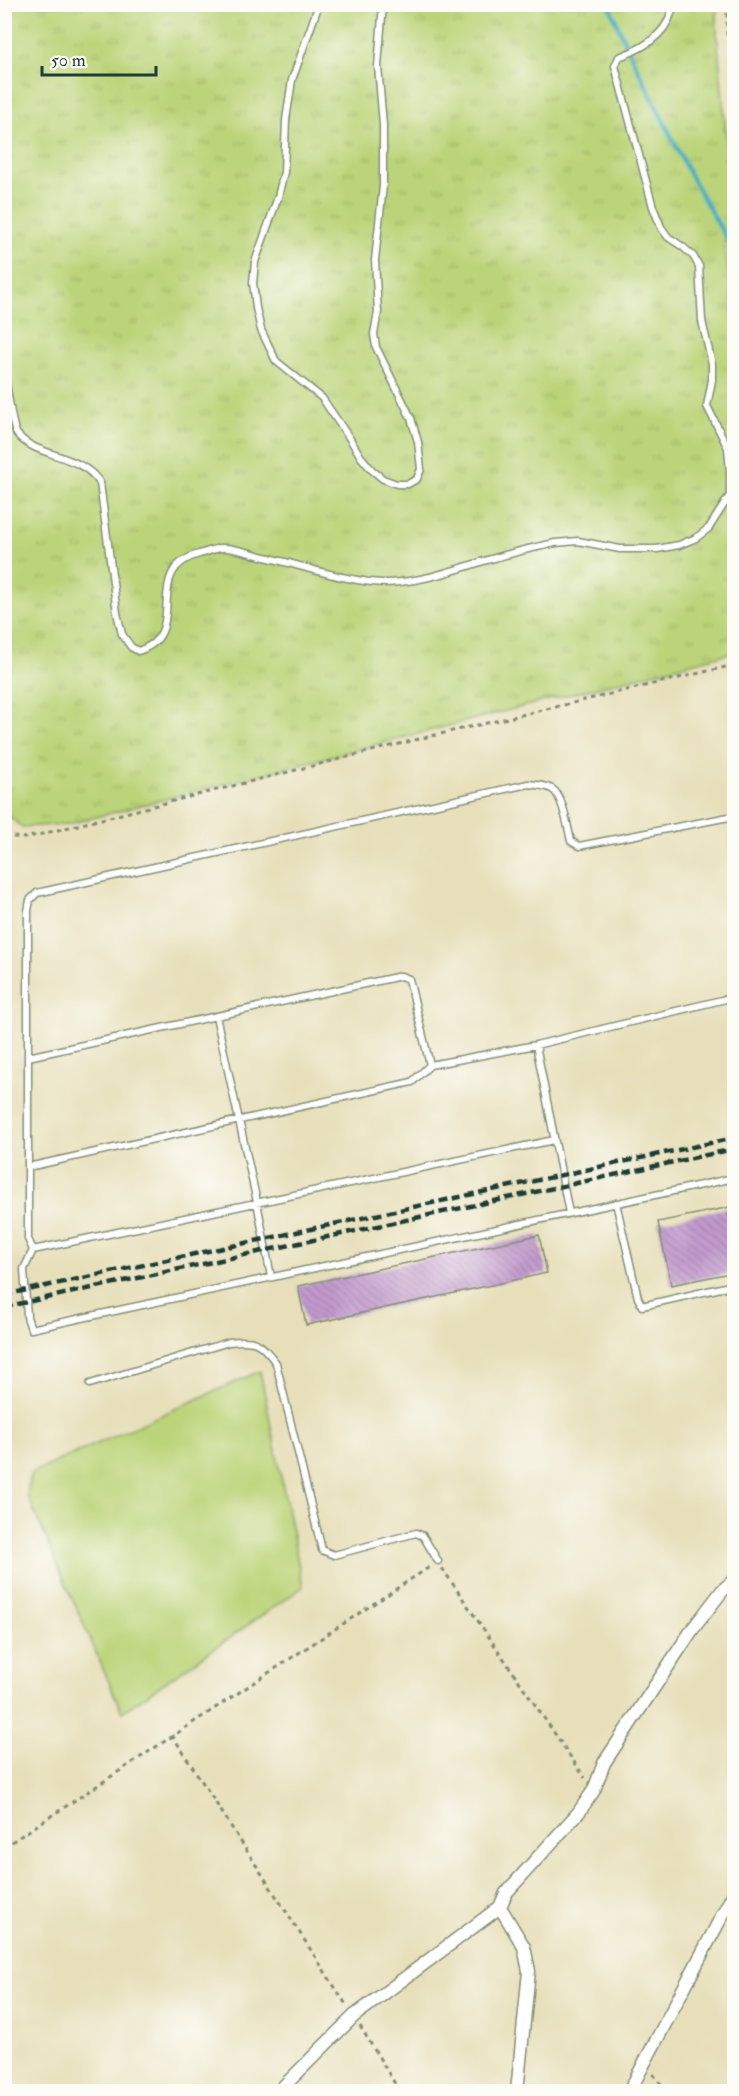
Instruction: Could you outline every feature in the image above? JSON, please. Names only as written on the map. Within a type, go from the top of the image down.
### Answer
[{"type":"street","points":[[278,2091],[354,2016],[500,1907],[506,1893],[579,1812],[594,1790],[604,1763],[692,1630],[722,1591],[735,1580]]},
{"type":"street","points":[[629,2091],[735,1893]]},
{"type":"street","points":[[500,1907],[524,1947],[529,1971],[517,2091]]},
{"type":"lane","points":[[319,4],[292,80],[286,120],[284,172],[278,197],[255,262],[253,283],[256,308],[261,330],[276,361],[322,398],[372,470],[383,479],[397,484],[408,484],[417,478],[421,468],[418,442],[411,418],[376,348],[374,334],[378,312],[375,260],[384,170],[378,66],[383,4]]},
{"type":"lane","points":[[4,370],[16,433],[25,442],[85,467],[95,475],[100,483],[117,613],[122,634],[131,647],[138,651],[150,648],[159,640],[165,628],[167,587],[175,568],[185,558],[222,548],[360,580],[385,583],[416,580],[555,543],[578,541],[636,550],[679,545],[696,538],[709,528],[730,495],[728,448],[707,406],[712,380],[702,321],[699,266],[693,256],[668,237],[661,227],[653,207],[615,70],[616,61],[654,40],[668,25],[673,4]]},
{"type":"lane","points":[[735,816],[579,846],[571,841],[559,796],[554,789],[543,785],[528,784],[37,893],[30,900],[28,911],[28,1239],[33,1250],[24,1269],[27,1317],[31,1329],[735,1178]]},
{"type":"lane","points":[[28,1057],[401,976],[409,979],[430,1065]]},
{"type":"lane","points":[[28,1167],[412,1082],[430,1065],[536,1045],[735,997]]},
{"type":"lane","points":[[216,1016],[271,1277]]},
{"type":"lane","points":[[536,1045],[569,1214]]},
{"type":"lane","points":[[33,1250],[554,1140]]},
{"type":"lane","points":[[616,1203],[642,1306],[735,1285]]},
{"type":"lane","points":[[90,1384],[229,1342],[250,1340],[266,1349],[276,1363],[322,1550],[334,1556],[416,1533],[423,1536],[438,1562]]},
{"type":"path","points":[[727,4],[727,37],[734,36]]},
{"type":"path","points":[[4,836],[24,838],[38,835],[427,737],[735,665]]},
{"type":"path","points":[[4,1847],[438,1562],[594,1790]]},
{"type":"path","points":[[172,1735],[400,2091]]},
{"type":"path","points":[[643,2062],[667,2091]]},
{"type":"green space","points":[[5,5],[717,5],[717,35],[734,220],[734,237],[724,242],[734,310],[734,652],[69,824],[22,827],[7,815],[5,799]]},
{"type":"green space","points":[[260,1371],[303,1587],[122,1712],[27,1495],[31,1473]]},
{"type":"building","points":[[735,1206],[735,1272],[671,1285],[658,1222]]},
{"type":"building","points":[[539,1235],[547,1273],[306,1325],[298,1286]]},
{"type":"waterway","points":[[609,4],[626,45],[690,175],[729,243],[734,276]]},
{"type":"railway","points":[[4,1295],[734,1138]]},
{"type":"railway","points":[[4,1307],[734,1149]]}]
